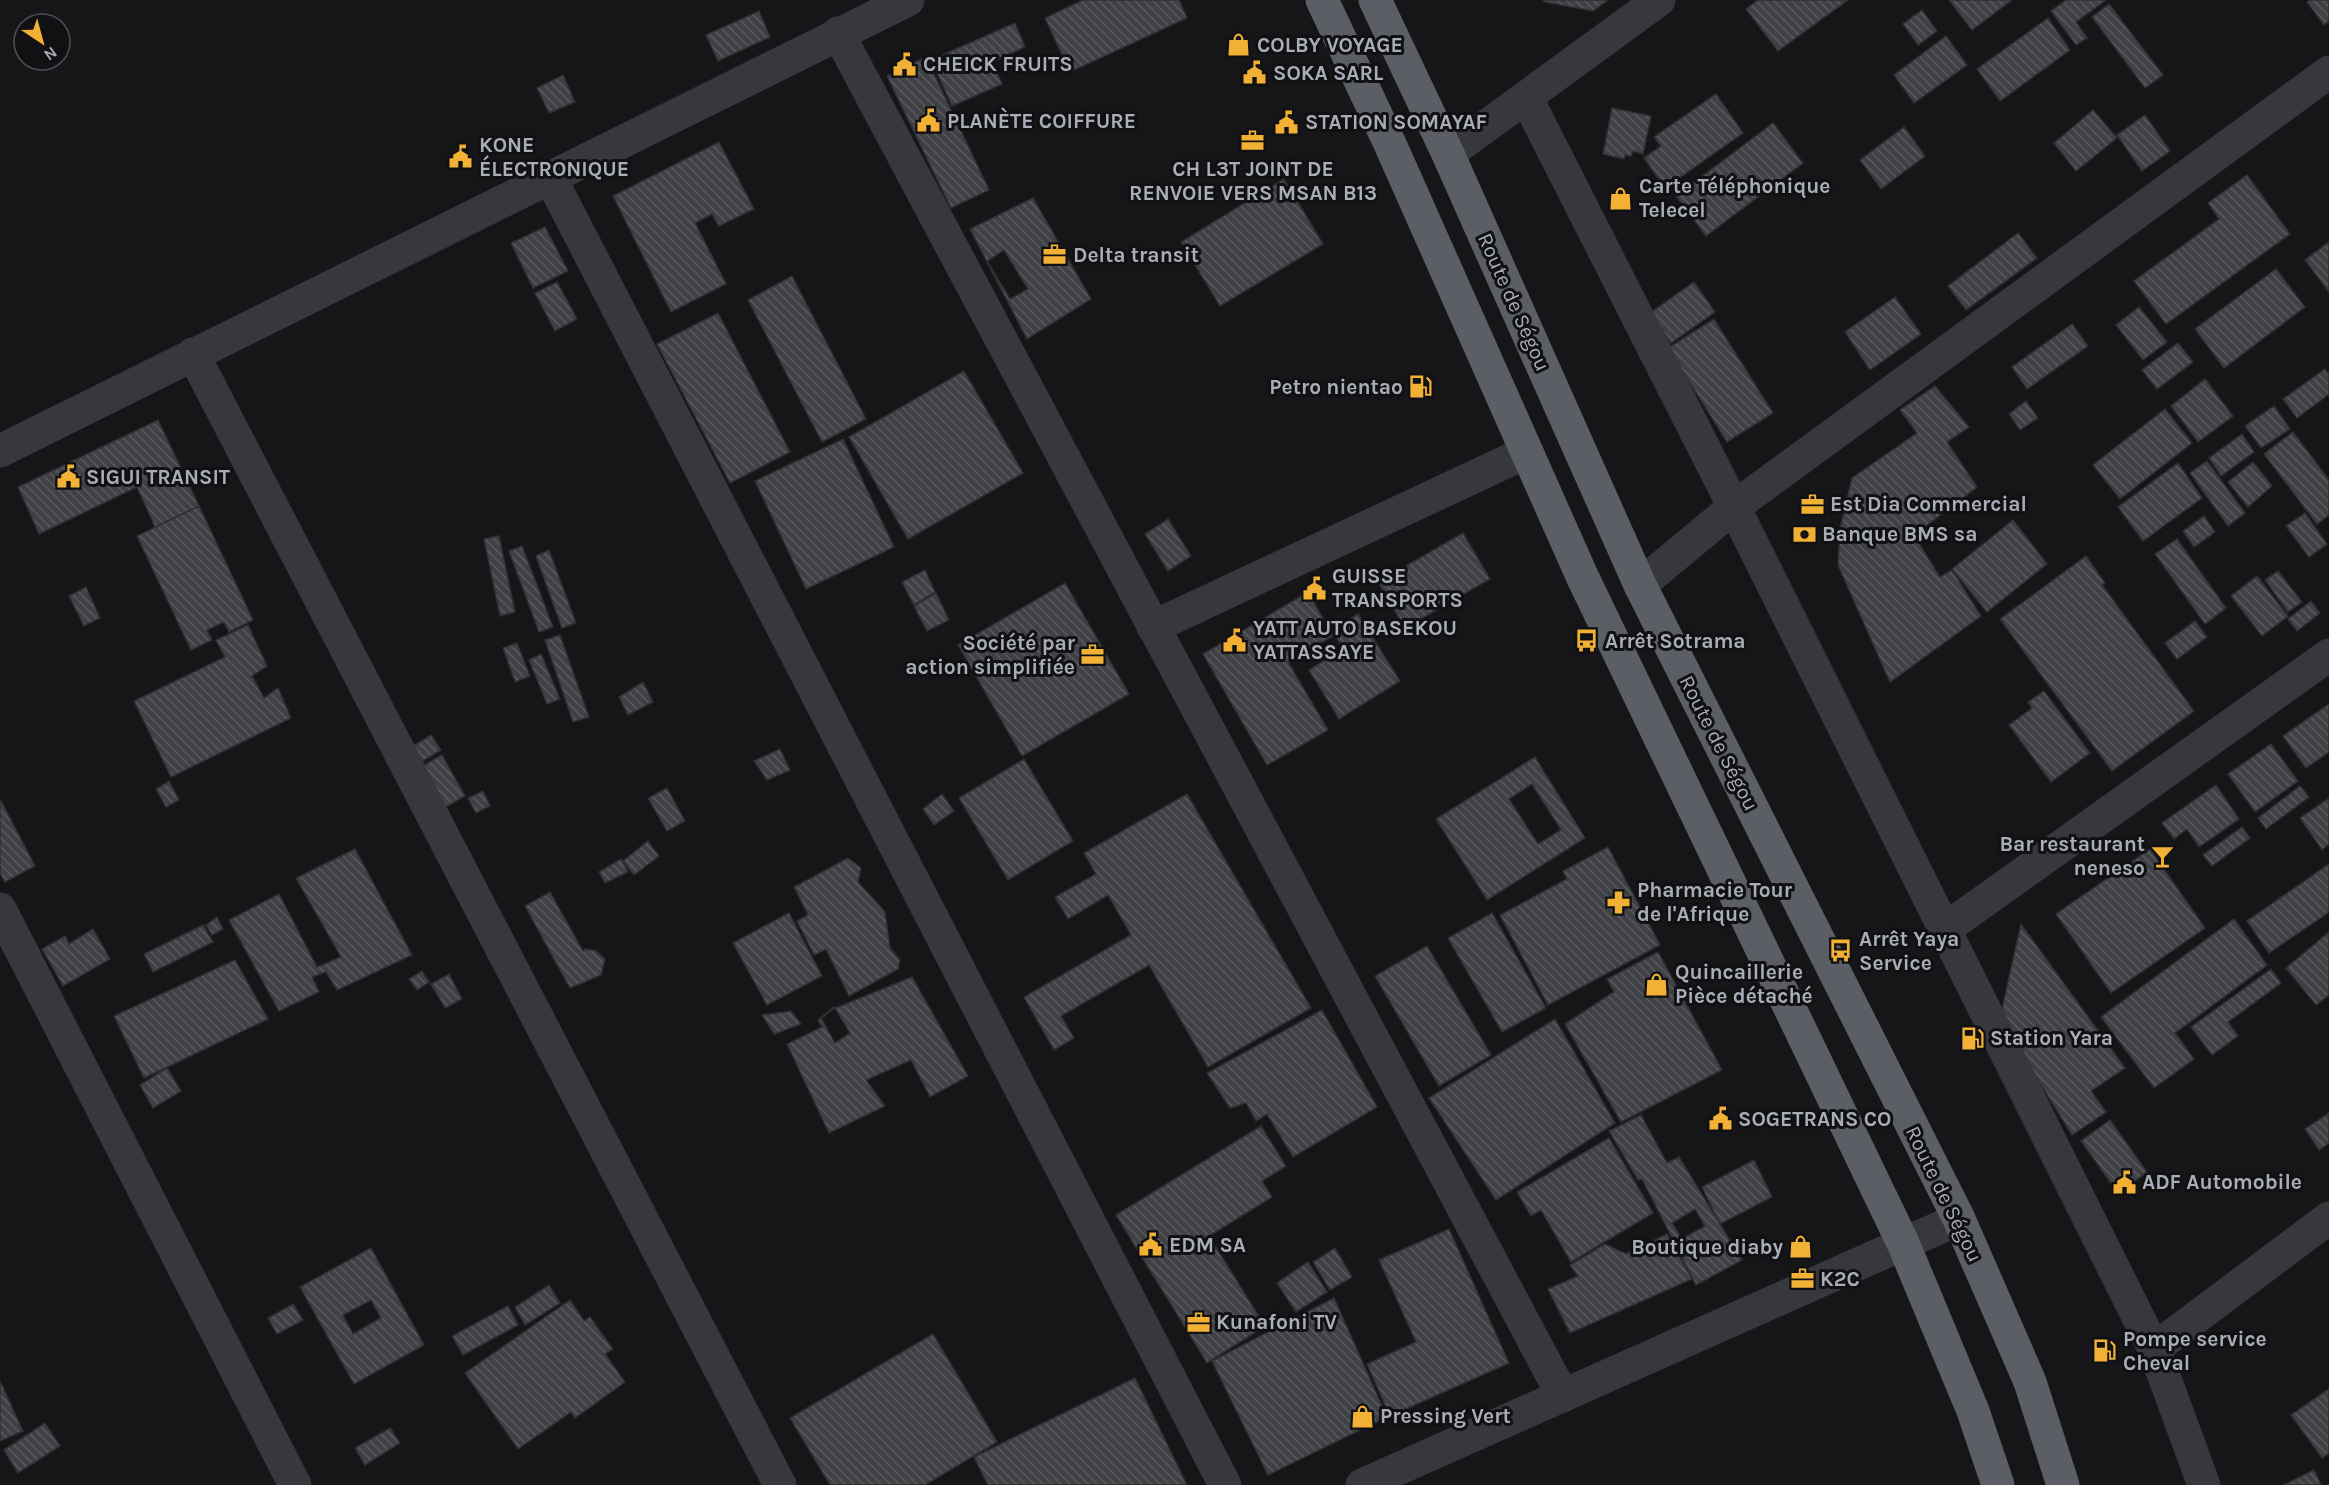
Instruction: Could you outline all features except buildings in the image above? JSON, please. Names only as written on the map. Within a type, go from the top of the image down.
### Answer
[{"type":"highway","points":[[1322,0],[1390,144],[1582,576],[1903,1243],[1973,1411],[1998,1485]]},
{"type":"highway","name":"Route de Ségou","points":[[1375,0],[1448,154],[1640,585],[1959,1219],[2030,1382],[2063,1485]]},
{"type":"street","points":[[0,451],[908,0]]},
{"type":"street","points":[[1448,154],[1659,0]]},
{"type":"street","points":[[838,33],[1563,1396]]},
{"type":"street","points":[[1640,585],[1734,507],[2329,72]]},
{"type":"street","points":[[1526,97],[1946,929],[2154,1349],[2204,1485]]},
{"type":"street","points":[[550,177],[1225,1485]]},
{"type":"street","points":[[193,354],[780,1485]]},
{"type":"street","points":[[1153,627],[1527,452]]},
{"type":"street","points":[[1946,929],[2329,655]]},
{"type":"street","points":[[0,909],[295,1485]]},
{"type":"street","points":[[2154,1349],[2329,1218]]},
{"type":"street","points":[[1362,1485],[1959,1219]]},
{"type":"place","name":"COLBY VOYAGE","points":[[1239,45]]},
{"type":"place","name":"CHEICK FRUITS","points":[[905,64]]},
{"type":"place","name":"SOKA SARL","points":[[1255,73]]},
{"type":"place","name":"PLANÈTE COIFFURE","points":[[929,121]]},
{"type":"place","name":"STATION SOMAYAF","points":[[1287,122]]},
{"type":"place","name":"CH L3T JOINT DE RENVOIE VERS MSAN B13","points":[[1253,141]]},
{"type":"place","name":"KONE ÉLECTRONIQUE","points":[[461,157]]},
{"type":"place","name":"Carte Téléphonique Telecel","points":[[1621,198]]},
{"type":"place","name":"Delta transit","points":[[1055,255]]},
{"type":"place","name":"Petro nientao","points":[[1421,387]]},
{"type":"place","name":"SIGUI TRANSIT","points":[[68,477]]},
{"type":"place","name":"Est Dia Commercial","points":[[1812,504]]},
{"type":"place","name":"Banque BMS sa","points":[[1804,534]]},
{"type":"place","name":"GUISSE TRANSPORTS","points":[[1314,588]]},
{"type":"place","name":"YATT AUTO BASEKOU YATTASSAYE","points":[[1235,640]]},
{"type":"place","name":"Arrêt Sotrama","points":[[1587,641]]},
{"type":"place","name":"Société par action simplifiée","points":[[1093,655]]},
{"type":"place","name":"Bar restaurant neneso","points":[[2163,856]]},
{"type":"place","name":"Pharmacie Tour de l'Afrique","points":[[1619,902]]},
{"type":"place","name":"Arrêt Yaya Service","points":[[1841,951]]},
{"type":"place","name":"Quincaillerie Pièce détaché","points":[[1657,984]]},
{"type":"place","name":"Station Yara","points":[[1972,1038]]},
{"type":"place","name":"SOGETRANS CO","points":[[1720,1119]]},
{"type":"place","name":"ADF Automobile","points":[[2124,1182]]},
{"type":"place","name":"EDM SA","points":[[1151,1245]]},
{"type":"place","name":"Boutique diaby","points":[[1801,1247]]},
{"type":"place","name":"K2C","points":[[1802,1279]]},
{"type":"place","name":"Kunafoni TV","points":[[1198,1322]]},
{"type":"place","name":"Pompe service Cheval","points":[[2105,1351]]},
{"type":"place","name":"Pressing Vert","points":[[1362,1416]]}]
